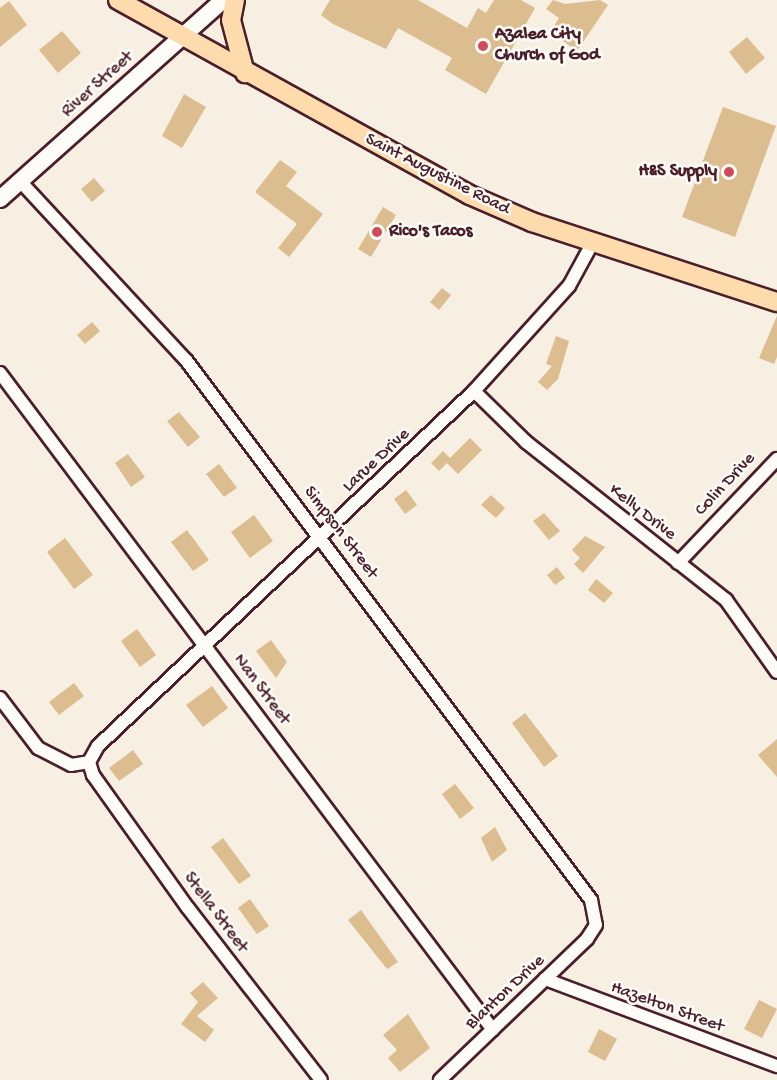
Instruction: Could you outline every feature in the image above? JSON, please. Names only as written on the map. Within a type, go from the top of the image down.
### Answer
[{"type":"main road","name":"Saint Augustine Road","points":[[118,0],[245,73],[470,195],[593,242],[777,302]]},
{"type":"main road","points":[[235,0],[231,20],[245,73]]},
{"type":"street","name":"River Street","points":[[0,199],[223,0]]},
{"type":"street","name":"Simpson Street","points":[[20,181],[161,328],[591,900],[593,930]]},
{"type":"street","name":"Larue Drive","points":[[89,762],[98,746],[474,392],[569,286],[593,242]]},
{"type":"street","name":"Nan Street","points":[[0,373],[493,1030]]},
{"type":"street","name":"Kelly Drive","points":[[474,392],[526,442],[726,600],[777,672]]},
{"type":"street","name":"Colin Drive","points":[[678,563],[777,459]]},
{"type":"street","points":[[0,698],[38,748],[71,765],[89,762]]},
{"type":"street","name":"Stella Street","points":[[89,762],[93,775],[188,908],[321,1080]]},
{"type":"street","name":"Blanton Drive","points":[[440,1080],[593,930]]},
{"type":"street","name":"Hazelton Street","points":[[545,979],[777,1066]]},
{"type":"building","name":"Azalea City Church of God","points":[[330,0],[418,0],[467,28],[478,8],[486,13],[494,0],[521,0],[535,8],[486,94],[445,70],[452,58],[398,28],[386,49],[333,24],[321,15]]},
{"type":"building","points":[[553,0],[565,4],[600,0],[608,5],[577,51],[550,32],[559,18],[546,9]]},
{"type":"building","points":[[9,1],[27,25],[0,47],[0,8]]},
{"type":"building","points":[[62,31],[81,53],[58,73],[39,50]]},
{"type":"building","points":[[747,37],[765,58],[746,74],[729,52]]},
{"type":"building","points":[[184,94],[206,107],[182,148],[162,136]]},
{"type":"building","name":"H&S Supply","points":[[723,107],[776,126],[735,237],[682,217]]},
{"type":"building","points":[[280,160],[297,172],[286,186],[323,214],[289,257],[278,248],[297,224],[255,192]]},
{"type":"building","points":[[94,178],[105,191],[92,202],[81,189]]},
{"type":"building","name":"Rico's Tacos","points":[[383,207],[396,215],[371,257],[358,249]]},
{"type":"building","points":[[442,288],[451,295],[439,310],[430,302]]},
{"type":"building","points":[[777,316],[777,357],[774,364],[759,358]]},
{"type":"building","points":[[92,322],[100,331],[85,344],[77,335]]},
{"type":"building","points":[[556,336],[569,341],[558,379],[547,390],[538,382],[552,366],[546,364]]},
{"type":"building","points":[[179,412],[200,437],[188,447],[167,421]]},
{"type":"building","points":[[470,438],[482,450],[458,474],[447,463],[439,471],[431,463],[443,451],[450,458]]},
{"type":"building","points":[[128,454],[145,477],[131,487],[115,463]]},
{"type":"building","points":[[219,464],[237,488],[224,497],[206,474]]},
{"type":"building","points":[[406,490],[417,505],[405,514],[394,499]]},
{"type":"building","points":[[491,495],[505,508],[496,518],[481,505]]},
{"type":"building","points":[[544,513],[560,531],[549,540],[533,521]]},
{"type":"building","points":[[254,515],[273,541],[250,558],[231,532]]},
{"type":"building","points":[[187,530],[209,560],[193,571],[171,542]]},
{"type":"building","points":[[585,536],[605,547],[583,573],[574,564],[580,558],[572,550]]},
{"type":"building","points":[[65,538],[93,575],[74,589],[47,552]]},
{"type":"building","points":[[557,567],[565,578],[555,585],[547,575]]},
{"type":"building","points":[[596,579],[613,593],[604,603],[588,590]]},
{"type":"building","points":[[137,629],[156,655],[140,667],[121,641]]},
{"type":"building","points":[[271,640],[287,662],[276,678],[256,651]]},
{"type":"building","points":[[74,683],[84,696],[59,715],[49,702]]},
{"type":"building","points":[[212,686],[228,708],[203,727],[186,705]]},
{"type":"building","points":[[525,713],[558,756],[544,767],[512,723]]},
{"type":"building","points":[[777,739],[777,777],[758,755]]},
{"type":"building","points":[[133,750],[143,764],[119,781],[109,768]]},
{"type":"building","points":[[455,784],[474,808],[460,819],[442,794]]},
{"type":"building","points":[[495,827],[507,850],[492,862],[481,838]]},
{"type":"building","points":[[223,838],[251,876],[239,884],[211,847]]},
{"type":"building","points":[[250,899],[269,926],[257,934],[238,908]]},
{"type":"building","points":[[361,910],[398,962],[387,969],[348,920]]},
{"type":"building","points":[[203,982],[218,998],[197,1016],[214,1030],[205,1042],[181,1024],[198,1002],[190,993]]},
{"type":"building","points":[[759,1000],[777,1009],[762,1038],[744,1029]]},
{"type":"building","points":[[408,1014],[430,1048],[400,1072],[388,1058],[397,1050],[383,1035]]},
{"type":"building","points":[[599,1029],[617,1039],[605,1061],[588,1052]]},
{"type":"place","name":"Azalea City Church of God","points":[[483,46]]},
{"type":"place","name":"H&S Supply","points":[[729,172]]},
{"type":"place","name":"Rico's Tacos","points":[[377,232]]}]
